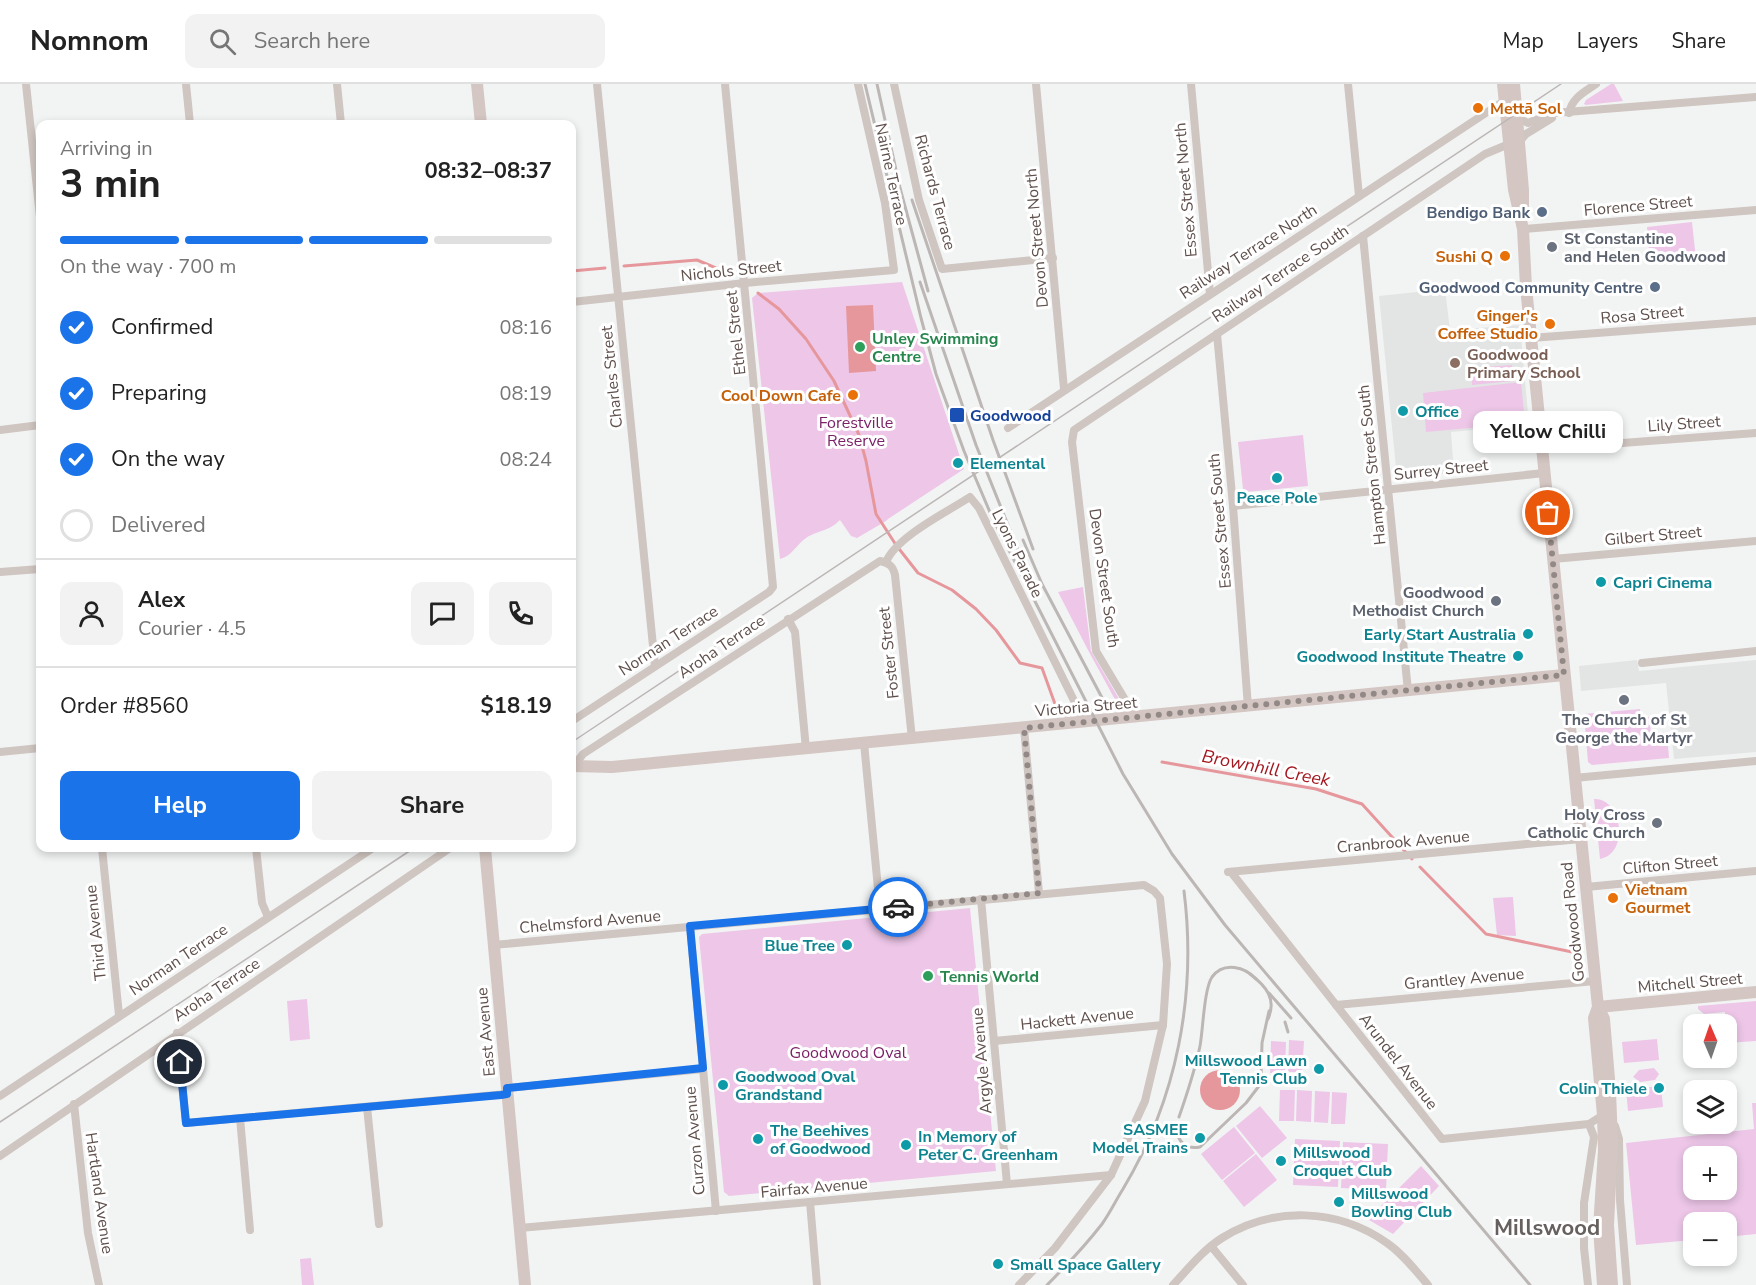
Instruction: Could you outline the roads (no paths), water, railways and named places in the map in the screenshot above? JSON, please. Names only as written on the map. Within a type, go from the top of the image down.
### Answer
[{"type":"street","points":[[26,84],[36,179]]},
{"type":"street","points":[[186,84],[190,120]]},
{"type":"street","points":[[336,84],[340,120]]},
{"type":"street","points":[[477,84],[481,120]]},
{"type":"street","name":"Charles Street","points":[[597,84],[655,666]]},
{"type":"street","name":"Ethel Street","points":[[725,84],[774,580]]},
{"type":"street","name":"Nairne Terrace","points":[[858,84],[885,203],[894,270]]},
{"type":"street","name":"Richards Terrace","points":[[894,84],[919,200],[942,269],[1053,258]]},
{"type":"street","name":"Devon Street North","points":[[1036,84],[1064,389]]},
{"type":"street","name":"Essex Street North","points":[[1191,84],[1210,294]]},
{"type":"street","points":[[1348,84],[1359,196]]},
{"type":"street","points":[[1569,113],[1577,97],[1596,84]]},
{"type":"street","name":"Goodwood Road","points":[[1512,121],[1504,101],[1514,85]]},
{"type":"street","name":"Goodwood Road","points":[[1514,85],[1512,121],[1523,190],[1522,227],[1544,473],[1595,981],[1598,1007],[1604,1018],[1607,1116],[1599,1228],[1603,1285]]},
{"type":"street","points":[[1483,115],[1497,113],[1512,121],[1528,123],[1550,113],[1756,97]]},
{"type":"street","name":"Railway Terrace North","points":[[1008,428],[1504,101]]},
{"type":"street","name":"Railway Terrace South","points":[[1073,434],[1080,425],[1485,154],[1514,143],[1547,120],[1569,113]]},
{"type":"street","name":"Florence Street","points":[[1522,227],[1756,210]]},
{"type":"street","name":"Hampton Street South","points":[[1363,236],[1408,691]]},
{"type":"street","name":"Nichols Street","points":[[576,302],[894,270]]},
{"type":"street","name":"Rosa Street","points":[[1531,338],[1756,321]]},
{"type":"street","name":"Essex Street South","points":[[1217,334],[1248,707]]},
{"type":"street","points":[[0,430],[36,426]]},
{"type":"street","name":"Lily Street","points":[[1542,449],[1756,433]]},
{"type":"street","name":"Devon Street South","points":[[1073,434],[1096,651],[1136,717]]},
{"type":"street","name":"Surrey Street","points":[[1233,506],[1544,473]]},
{"type":"street","name":"Lyons Parade","points":[[888,560],[903,540],[970,497],[979,508],[1085,723]]},
{"type":"street","name":"Gilbert Street","points":[[1553,559],[1756,541]]},
{"type":"street","name":"Aroha Terrace","points":[[576,762],[588,752],[874,563],[888,560]]},
{"type":"street","name":"Foster Street","points":[[888,560],[896,575],[912,739]]},
{"type":"street","points":[[0,572],[36,569]]},
{"type":"street","name":"Norman Terrace","points":[[576,718],[768,592],[773,587],[774,580]]},
{"type":"street","points":[[788,619],[795,632],[806,749]]},
{"type":"street","points":[[1642,663],[1756,651]]},
{"type":"street","name":"Victoria Street","points":[[576,773],[612,767],[1564,675]]},
{"type":"street","points":[[1024,728],[1039,893]]},
{"type":"street","points":[[864,744],[880,909]]},
{"type":"street","points":[[0,752],[36,748]]},
{"type":"street","points":[[1574,777],[1756,761]]},
{"type":"street","name":"Victoria Street","points":[[576,766],[612,767]]},
{"type":"street","name":"Cranbrook Avenue","points":[[1229,872],[1581,839]]},
{"type":"street","name":"Third Avenue","points":[[102,852],[119,1015]]},
{"type":"street","points":[[256,852],[262,903],[268,917]]},
{"type":"street","name":"Norman Terrace","points":[[0,1096],[367,852]]},
{"type":"street","name":"Aroha Terrace","points":[[0,1156],[444,852]]},
{"type":"street","name":"East Avenue","points":[[484,852],[525,1285]]},
{"type":"street","name":"Clifton Street","points":[[1586,887],[1756,871]]},
{"type":"street","name":"Arundel Avenue","points":[[1229,872],[1442,1139],[1589,1124],[1607,1116]]},
{"type":"street","name":"Chelmsford Avenue","points":[[493,945],[1144,885],[1160,898],[1167,964],[1163,1025]]},
{"type":"street","name":"Argyle Avenue","points":[[981,899],[1007,1184]]},
{"type":"street","name":"Curzon Avenue","points":[[690,926],[716,1211]]},
{"type":"street","name":"Grantley Avenue","points":[[1336,1005],[1595,981]]},
{"type":"street","name":"Mitchell Street","points":[[1598,1007],[1756,992]]},
{"type":"street","name":"Mitchell Street","points":[[1604,1018],[1626,1004]]},
{"type":"street","name":"Goodwood Road","points":[[1598,1007],[1594,1018],[1612,1142],[1615,1196],[1608,1225],[1612,1285]]},
{"type":"street","points":[[1019,1285],[1055,1248],[1112,1175],[1144,1101],[1163,1025]]},
{"type":"street","name":"Hackett Avenue","points":[[994,1041],[1163,1025]]},
{"type":"street","points":[[177,1033],[186,1123],[367,1107],[703,1068]]},
{"type":"street","name":"Hartland Avenue","points":[[74,1104],[88,1233],[99,1285]]},
{"type":"street","points":[[367,1107],[379,1224]]},
{"type":"street","points":[[240,1118],[250,1230]]},
{"type":"street","points":[[1587,1285],[1584,1203],[1594,1137],[1589,1124]]},
{"type":"street","name":"Fairfax Avenue","points":[[520,1228],[1112,1175]]},
{"type":"street","points":[[1615,1196],[1628,1285]]},
{"type":"street","points":[[810,1202],[817,1285]]},
{"type":"street","points":[[1173,1285],[1210,1246],[1235,1231],[1271,1218],[1302,1215],[1334,1219],[1358,1227],[1386,1242],[1408,1261],[1428,1285]]},
{"type":"street","points":[[1210,1246],[1243,1285]]},
{"type":"waterway","name":"Brownhill Creek","points":[[624,266],[697,260],[730,274]]},
{"type":"waterway","name":"Brownhill Creek","points":[[576,271],[605,268]]},
{"type":"waterway","name":"Brownhill Creek","points":[[758,293],[779,309],[806,339],[834,381],[859,435],[876,514],[896,545],[918,573],[952,590],[976,609],[996,630],[1020,663],[1042,668],[1055,704],[1066,716]]},
{"type":"waterway","name":"Brownhill Creek","points":[[1162,762],[1316,789],[1362,804],[1412,859]]},
{"type":"waterway","name":"Brownhill Creek","points":[[1420,867],[1486,934],[1577,953]]},
{"type":"tram line","points":[[576,739],[1561,84]]},
{"type":"tram line","points":[[0,1122],[408,852]]},
{"type":"railway","points":[[865,84],[936,374],[964,451],[992,517],[1123,774],[1172,854],[1225,925],[1530,1285]]},
{"type":"railway","points":[[877,84],[900,188],[928,291]]},
{"type":"railway","points":[[912,200],[993,440],[1033,549]]},
{"type":"railway","points":[[920,282],[976,445],[1020,555]]},
{"type":"railway","points":[[1023,540],[1042,584],[1109,711]]},
{"type":"railway","points":[[1047,1285],[1105,1220],[1142,1155],[1157,1119],[1179,1045],[1185,1007],[1188,969],[1184,891]]},
{"type":"railway","points":[[1179,1117],[1198,1055],[1205,1000],[1212,977],[1228,967],[1246,971],[1256,979]]},
{"type":"railway","points":[[1250,974],[1261,983],[1268,994],[1271,1005],[1268,1019]]},
{"type":"railway","points":[[1269,993],[1291,1018]]},
{"type":"railway","points":[[1178,1136],[1187,1146],[1200,1147],[1246,1103],[1259,1086],[1262,1043],[1269,1011]]},
{"type":"railway","points":[[1285,1022],[1288,1032]]},
{"type":"place","name":"Mettā Sol","points":[[1478,108]]},
{"type":"place","name":"Bendigo Bank","points":[[1542,212]]},
{"type":"place","name":"St Constantine and Helen Goodwood","points":[[1552,247]]},
{"type":"place","name":"Sushi Q","points":[[1505,256]]},
{"type":"place","name":"Goodwood Community Centre","points":[[1655,287]]},
{"type":"place","name":"Ginger's Coffee Studio","points":[[1550,324]]},
{"type":"place","name":"Unley Swimming Centre","points":[[860,347]]},
{"type":"place","name":"Goodwood Primary School","points":[[1455,363]]},
{"type":"place","name":"Cool Down Cafe","points":[[853,395]]},
{"type":"place","name":"Office","points":[[1403,411]]},
{"type":"place","name":"Goodwood","points":[[957,415]]},
{"type":"place","name":"Elemental","points":[[958,463]]},
{"type":"place","name":"Peace Pole","points":[[1277,478]]},
{"type":"place","name":"Yellow Chilli","points":[[1548,513]]},
{"type":"place","name":"Capri Cinema","points":[[1601,582]]},
{"type":"place","name":"Goodwood Methodist Church","points":[[1496,601]]},
{"type":"place","name":"Early Start Australia","points":[[1528,634]]},
{"type":"place","name":"Goodwood Institute Theatre","points":[[1518,656]]},
{"type":"place","name":"The Church of St George the Martyr","points":[[1624,700]]},
{"type":"place","name":"Holy Cross Catholic Church","points":[[1657,823]]},
{"type":"place","name":"Vietnam Gourmet","points":[[1613,898]]},
{"type":"place","name":"Blue Tree","points":[[847,945]]},
{"type":"place","name":"Tennis World","points":[[928,976]]},
{"type":"place","name":"Millswood Lawn Tennis Club","points":[[1319,1069]]},
{"type":"place","name":"Goodwood Oval Grandstand","points":[[723,1085]]},
{"type":"place","name":"Colin Thiele","points":[[1659,1088]]},
{"type":"place","name":"SASMEE Model Trains","points":[[1200,1138]]},
{"type":"place","name":"The Beehives of Goodwood","points":[[758,1139]]},
{"type":"place","name":"In Memory of Peter C. Greenham","points":[[906,1145]]},
{"type":"place","name":"Millswood Croquet Club","points":[[1281,1161]]},
{"type":"place","name":"Millswood Bowling Club","points":[[1339,1202]]},
{"type":"place","name":"Small Space Gallery","points":[[998,1264]]},
{"type":"district","name":"Millswood","points":[[1547,1227]]},
{"type":"park label","name":"Forestville Reserve","points":[[856,431]]},
{"type":"park label","name":"Goodwood Oval","points":[[848,1052]]}]
